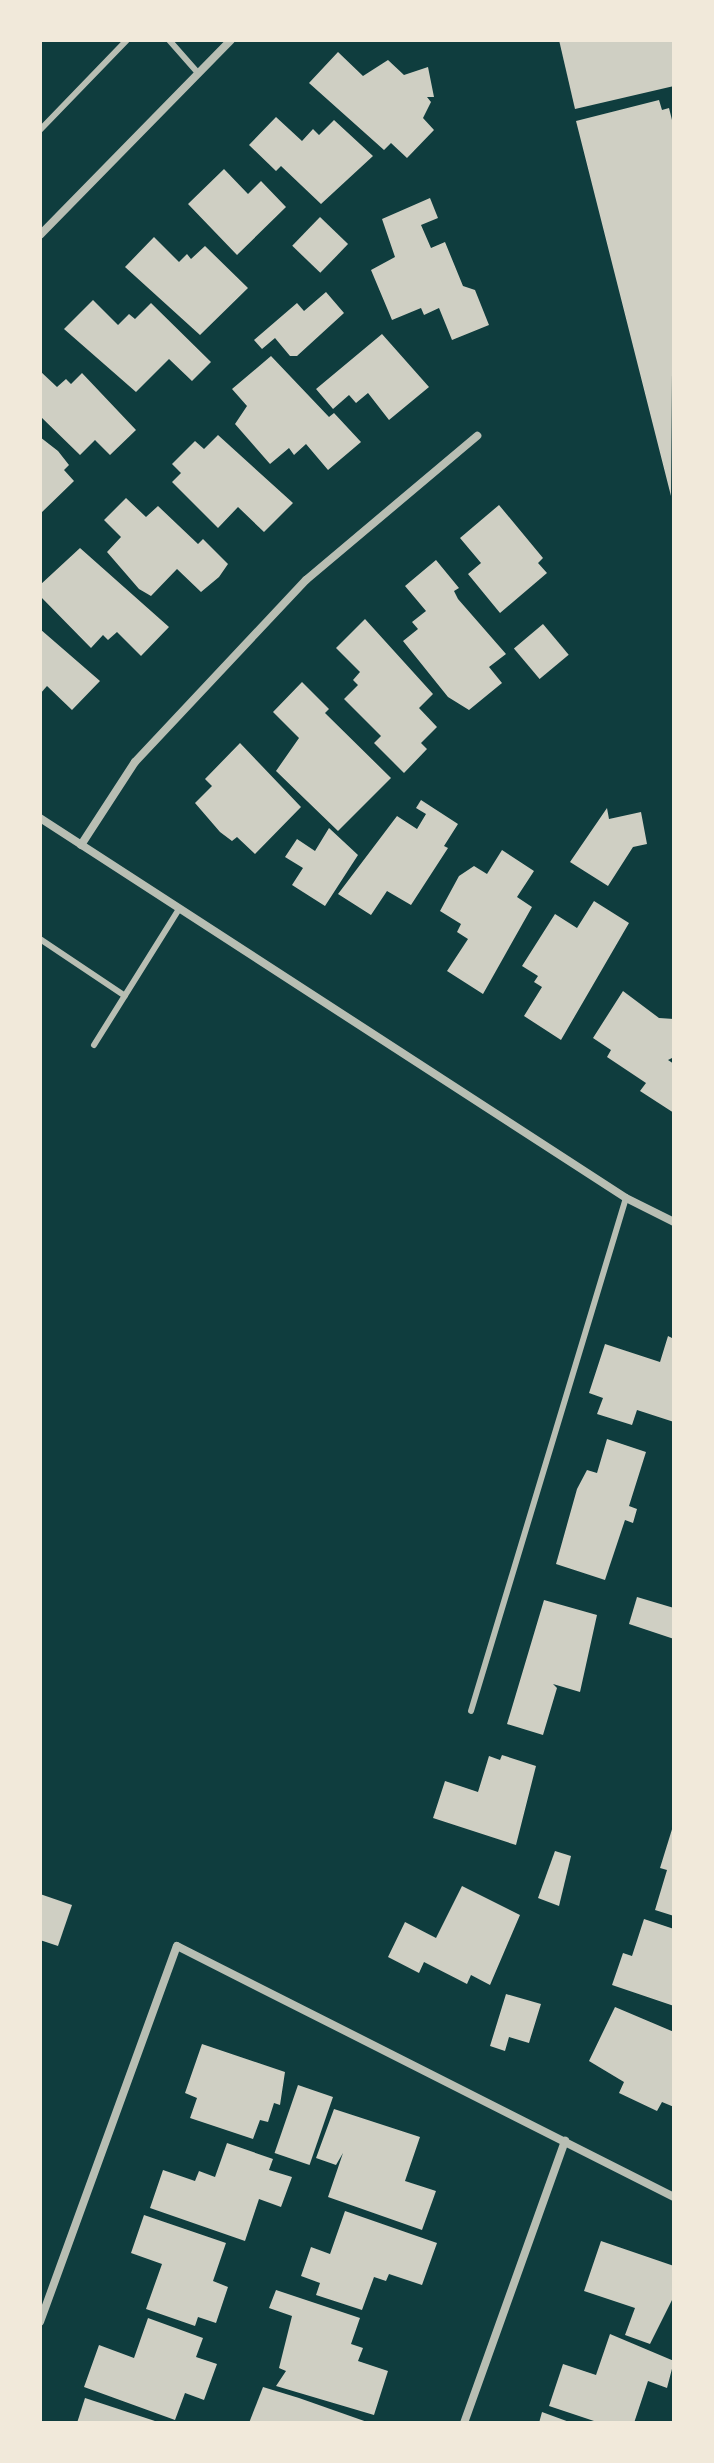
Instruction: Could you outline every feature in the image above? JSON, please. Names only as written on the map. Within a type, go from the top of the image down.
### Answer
[{"type":"street","points":[[40,235],[231,40]]},
{"type":"street","points":[[81,845],[135,762],[306,580],[477,436]]},
{"type":"street","points":[[40,818],[626,1198],[674,1222]]},
{"type":"street","points":[[40,2322],[177,1946],[674,2197]]},
{"type":"street","points":[[464,2423],[565,2141]]},
{"type":"lane","points":[[40,130],[127,40]]},
{"type":"lane","points":[[169,40],[198,73]]},
{"type":"lane","points":[[94,1045],[179,909]]},
{"type":"lane","points":[[40,939],[125,996]]},
{"type":"lane","points":[[471,1711],[626,1198]]},
{"type":"building","points":[[559,40],[674,40],[674,86],[575,109]]},
{"type":"building","points":[[338,52],[363,76],[388,60],[404,75],[428,67],[434,97],[427,97],[431,102],[423,118],[434,130],[407,158],[391,143],[384,150],[309,83]]},
{"type":"building","points":[[659,100],[662,110],[669,108],[674,128],[671,496],[576,121]]},
{"type":"building","points":[[276,117],[302,141],[313,129],[319,135],[334,120],[373,156],[321,204],[281,166],[276,171],[249,145]]},
{"type":"building","points":[[224,169],[248,194],[261,181],[286,207],[237,255],[188,204]]},
{"type":"building","points":[[430,198],[438,218],[421,225],[431,248],[445,242],[463,286],[475,290],[489,325],[452,340],[439,308],[424,315],[421,308],[392,320],[371,270],[395,257],[382,219]]},
{"type":"building","points":[[320,217],[348,244],[320,273],[292,246]]},
{"type":"building","points":[[154,237],[179,262],[187,254],[191,259],[205,246],[248,288],[200,335],[125,267]]},
{"type":"building","points":[[326,292],[344,313],[297,356],[290,356],[275,338],[262,349],[254,340],[297,303],[304,311]]},
{"type":"building","points":[[93,300],[118,325],[129,314],[135,319],[151,303],[211,362],[192,381],[169,359],[136,392],[64,329]]},
{"type":"building","points":[[382,334],[429,387],[389,420],[368,393],[356,403],[349,395],[333,409],[316,389]]},
{"type":"building","points":[[271,356],[329,417],[334,413],[361,442],[328,470],[306,444],[294,455],[289,448],[270,464],[235,424],[247,406],[232,389]]},
{"type":"building","points":[[40,371],[57,387],[66,379],[71,384],[82,373],[136,430],[110,455],[95,440],[80,455],[40,416]]},
{"type":"building","points":[[218,435],[293,503],[264,532],[238,507],[218,528],[172,482],[181,473],[172,464],[195,441],[204,449]]},
{"type":"building","points":[[40,437],[58,451],[69,465],[64,470],[74,481],[40,514]]},
{"type":"building","points":[[126,498],[146,517],[158,506],[198,544],[203,539],[228,564],[219,577],[201,592],[177,569],[151,596],[139,589],[107,552],[121,537],[104,520]]},
{"type":"building","points":[[499,505],[543,558],[538,563],[547,573],[500,613],[468,574],[481,563],[460,538]]},
{"type":"building","points":[[80,548],[169,627],[141,656],[117,632],[108,640],[103,635],[91,648],[40,596],[40,585]]},
{"type":"building","points":[[436,560],[459,588],[454,591],[458,599],[506,654],[489,667],[502,683],[469,710],[448,697],[403,641],[418,629],[412,622],[426,611],[405,586]]},
{"type":"building","points":[[365,619],[433,694],[419,708],[437,727],[421,743],[427,749],[404,773],[374,743],[381,736],[344,699],[358,685],[353,680],[360,672],[336,648]]},
{"type":"building","points":[[543,624],[569,655],[540,679],[514,648]]},
{"type":"building","points":[[40,629],[100,681],[72,710],[47,686],[40,694]]},
{"type":"building","points":[[302,682],[329,709],[325,713],[391,778],[338,831],[276,771],[299,738],[273,712]]},
{"type":"building","points":[[240,743],[301,807],[255,854],[237,837],[232,841],[220,832],[195,803],[212,786],[205,779]]},
{"type":"building","points":[[421,800],[458,824],[444,846],[448,848],[411,905],[387,891],[371,915],[338,894],[397,816],[417,829],[426,814],[416,808]]},
{"type":"building","points":[[607,808],[609,819],[641,812],[647,844],[633,847],[608,886],[570,862]]},
{"type":"building","points":[[329,828],[358,855],[325,906],[292,885],[303,868],[285,857],[297,839],[315,851]]},
{"type":"building","points":[[502,850],[534,871],[517,897],[532,907],[483,994],[447,971],[468,939],[457,932],[461,924],[440,911],[459,876],[474,866],[487,874]]},
{"type":"building","points":[[594,901],[629,923],[561,1040],[524,1016],[542,987],[534,982],[538,976],[522,966],[555,914],[577,928]]},
{"type":"building","points":[[623,991],[659,1018],[674,1019],[674,1057],[668,1060],[674,1064],[674,1113],[640,1091],[646,1083],[607,1057],[611,1050],[593,1038]]},
{"type":"building","points":[[668,1336],[674,1339],[674,1422],[637,1410],[632,1425],[597,1414],[603,1398],[589,1393],[605,1344],[660,1362]]},
{"type":"building","points":[[607,1439],[646,1452],[629,1506],[637,1509],[633,1523],[625,1520],[605,1580],[556,1564],[577,1489],[587,1470],[597,1473]]},
{"type":"building","points":[[637,1597],[674,1608],[674,1639],[629,1624]]},
{"type":"building","points":[[544,1600],[597,1615],[580,1692],[553,1684],[557,1688],[543,1735],[507,1724]]},
{"type":"building","points":[[502,1755],[536,1766],[516,1845],[433,1818],[445,1781],[478,1792],[489,1756],[500,1760]]},
{"type":"building","points":[[673,1826],[674,1916],[655,1910],[667,1870],[660,1868]]},
{"type":"building","points":[[555,1851],[571,1856],[559,1906],[538,1898]]},
{"type":"building","points":[[462,1886],[520,1915],[490,1985],[471,1975],[467,1984],[424,1962],[419,1973],[388,1957],[405,1922],[436,1938]]},
{"type":"building","points":[[40,1894],[72,1905],[58,1946],[40,1940]]},
{"type":"building","points":[[644,1919],[674,1929],[674,2006],[612,1985],[623,1953],[632,1956]]},
{"type":"building","points":[[506,1994],[541,2004],[529,2043],[509,2037],[505,2051],[490,2046]]},
{"type":"building","points":[[615,2007],[674,2032],[674,2107],[662,2102],[657,2111],[619,2093],[624,2082],[589,2061]]},
{"type":"building","points":[[202,2044],[285,2072],[280,2105],[274,2103],[268,2122],[260,2120],[253,2139],[190,2118],[197,2098],[185,2093]]},
{"type":"building","points":[[298,2085],[333,2097],[310,2165],[275,2153]]},
{"type":"building","points":[[334,2109],[420,2137],[405,2181],[436,2191],[422,2230],[328,2197],[343,2153],[336,2165],[316,2158]]},
{"type":"building","points":[[227,2143],[273,2159],[269,2170],[292,2177],[281,2207],[259,2199],[245,2241],[150,2208],[163,2170],[195,2181],[199,2171],[215,2177]]},
{"type":"building","points":[[345,2211],[437,2243],[422,2285],[389,2274],[386,2281],[374,2277],[362,2310],[316,2295],[320,2283],[301,2276],[311,2247],[330,2254]]},
{"type":"building","points":[[144,2215],[226,2243],[213,2281],[228,2287],[216,2323],[198,2317],[195,2326],[146,2309],[162,2264],[131,2253]]},
{"type":"building","points":[[601,2241],[674,2266],[674,2296],[650,2344],[625,2335],[635,2308],[584,2291]]},
{"type":"building","points":[[276,2290],[360,2318],[351,2344],[363,2348],[358,2361],[388,2371],[374,2415],[276,2386],[286,2371],[279,2368],[292,2316],[269,2308]]},
{"type":"building","points":[[148,2318],[203,2338],[196,2357],[217,2364],[204,2400],[185,2393],[175,2420],[84,2387],[99,2345],[134,2358]]},
{"type":"building","points":[[610,2334],[674,2361],[667,2388],[648,2381],[634,2423],[600,2423],[549,2406],[563,2364],[596,2375]]},
{"type":"building","points":[[263,2387],[299,2398],[370,2423],[249,2423]]},
{"type":"building","points":[[85,2398],[158,2422],[158,2423],[77,2423]]},
{"type":"building","points":[[542,2412],[572,2423],[539,2423]]}]
